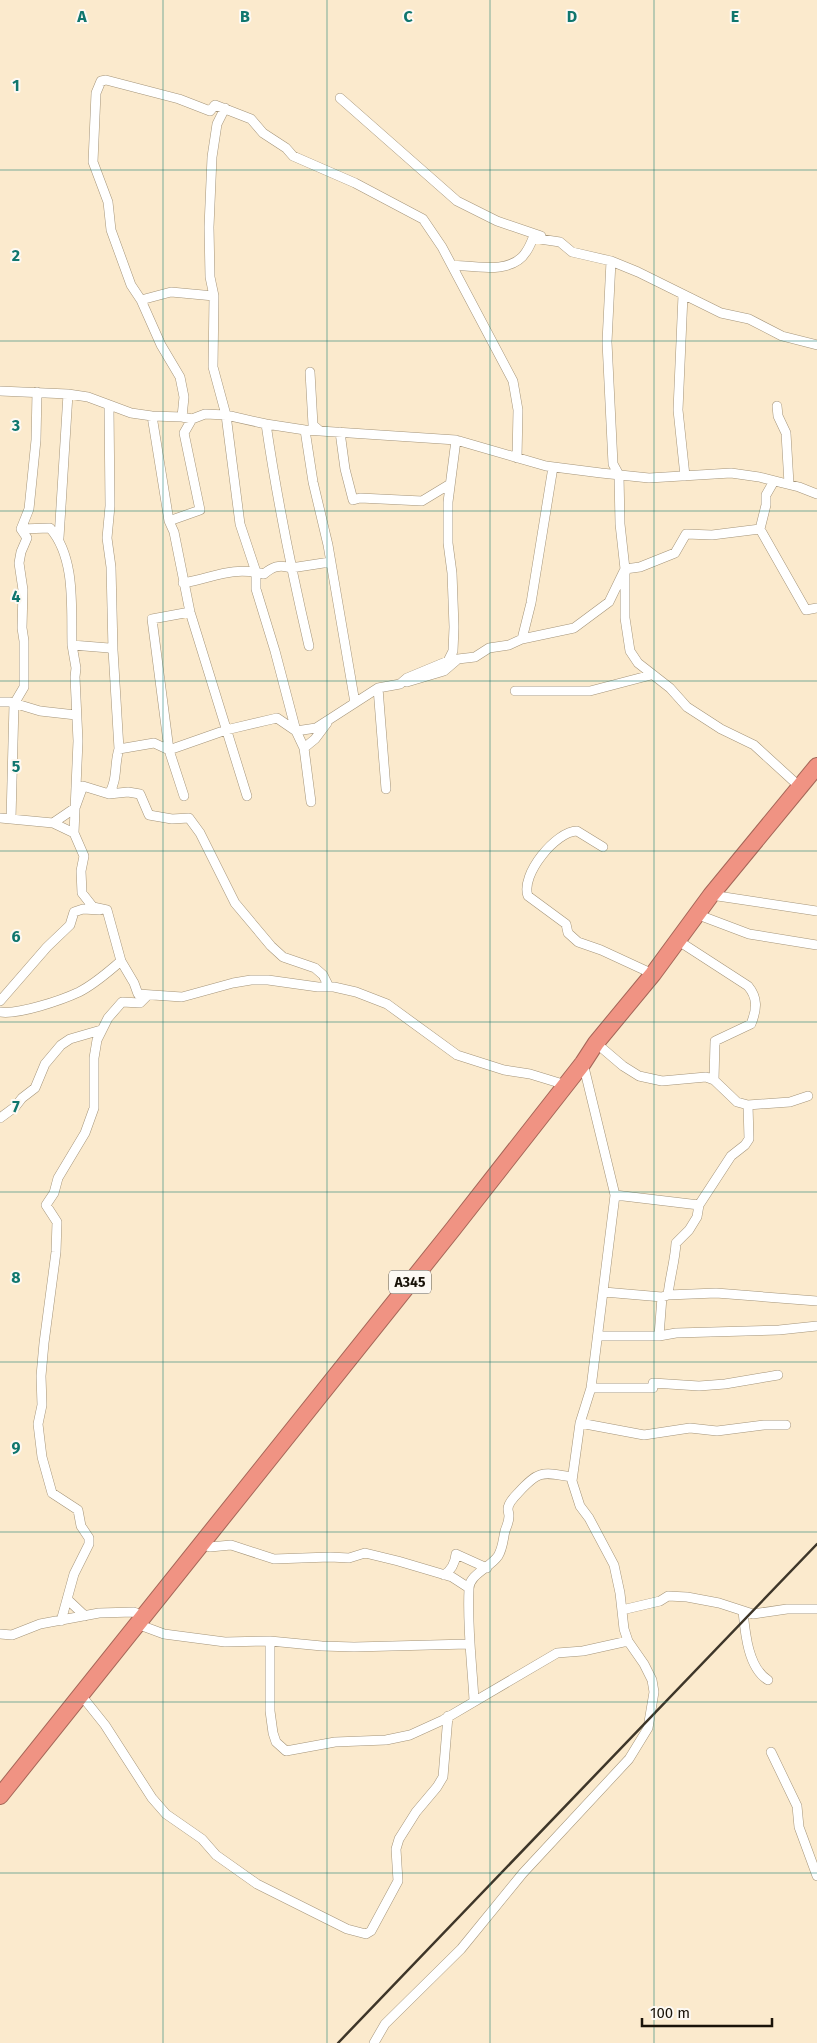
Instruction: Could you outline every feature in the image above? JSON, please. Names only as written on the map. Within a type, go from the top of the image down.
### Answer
[{"type":"highway","name":"A345","points":[[0,1796],[447,1237],[583,1063],[596,1043],[653,974],[711,895],[817,766]]},
{"type":"street","points":[[182,417],[184,397],[180,377],[161,345],[141,300],[131,285],[111,230],[108,202],[93,162],[96,93],[101,81],[106,80],[179,99],[210,112],[215,105],[251,119],[263,133],[286,148],[293,156],[355,183],[423,220],[442,247],[513,381],[518,410],[517,458]]},
{"type":"street","points":[[340,98],[458,201],[497,221],[560,242],[572,252],[611,261],[638,272],[721,313],[749,319],[782,336],[817,346]]},
{"type":"street","points":[[225,108],[217,124],[212,157],[209,227],[210,277],[214,296],[213,367],[226,415],[240,524],[256,572],[256,589],[296,731],[304,748],[311,802]]},
{"type":"street","points":[[452,265],[494,268],[516,262],[526,253],[533,238],[560,242]]},
{"type":"street","points":[[611,261],[608,352],[613,464],[620,475],[620,524],[624,569],[625,618],[629,646],[638,663],[670,688],[687,708],[721,729],[754,745],[800,787]]},
{"type":"street","points":[[141,300],[171,292],[214,296]]},
{"type":"street","points":[[683,295],[678,410],[685,476]]},
{"type":"street","points":[[310,372],[313,425],[320,430]]},
{"type":"street","points":[[0,391],[68,394],[88,397],[109,407],[152,416],[192,419],[205,414],[226,415],[305,430],[456,440],[553,467],[620,475],[649,478],[731,473],[789,484],[817,494]]},
{"type":"street","points":[[21,529],[29,509],[36,440],[37,392]]},
{"type":"street","points":[[68,394],[60,538],[70,576],[72,645],[76,668],[74,677],[78,741],[74,833],[84,856],[81,871],[82,893],[93,907],[107,910]]},
{"type":"street","points":[[777,406],[778,416],[786,433],[789,484]]},
{"type":"street","points":[[109,407],[108,474],[110,506],[107,538],[111,567],[113,650],[119,749],[114,786],[109,794]]},
{"type":"street","points":[[152,416],[169,520],[174,532],[190,612],[247,796]]},
{"type":"street","points":[[169,520],[200,510],[184,433],[192,419]]},
{"type":"street","points":[[266,424],[290,568],[309,646]]},
{"type":"street","points":[[305,430],[355,703]]},
{"type":"street","points":[[340,432],[345,469],[353,500],[360,498],[422,501],[450,484]]},
{"type":"street","points":[[456,440],[450,484],[448,521],[458,659]]},
{"type":"street","points":[[522,639],[531,603],[553,467]]},
{"type":"street","points":[[774,481],[766,495],[766,505],[760,529],[806,610],[817,608]]},
{"type":"street","points":[[21,529],[50,528],[60,538]]},
{"type":"street","points":[[11,819],[14,704],[24,687],[23,590],[19,563],[27,538],[21,529]]},
{"type":"street","points":[[624,569],[640,567],[675,553],[686,534],[712,535],[760,529]]},
{"type":"street","points":[[183,583],[205,580],[218,573],[232,571],[264,574],[272,567],[284,566],[290,568],[330,562]]},
{"type":"street","points":[[119,749],[154,743],[169,750],[226,730],[277,718],[296,731],[316,728],[378,688],[400,684],[444,671],[458,659],[475,657],[489,648],[509,645],[522,639],[574,628],[609,602],[624,569]]},
{"type":"street","points":[[400,684],[407,678],[448,661],[452,652],[454,627],[452,573]]},
{"type":"street","points":[[184,796],[169,750],[152,619],[190,612]]},
{"type":"street","points":[[72,645],[109,648],[113,650]]},
{"type":"street","points":[[515,691],[590,691],[651,675]]},
{"type":"street","points":[[378,688],[386,788]]},
{"type":"street","points":[[0,702],[40,711],[76,716]]},
{"type":"street","points":[[304,748],[315,739],[334,715]]},
{"type":"street","points":[[53,823],[74,808],[83,786],[109,794],[128,792],[140,794],[149,814],[172,819],[189,818],[200,833],[235,903],[271,946],[283,957],[315,968],[323,974],[329,987]]},
{"type":"street","points":[[0,818],[53,823],[74,833]]},
{"type":"street","points":[[604,847],[577,831],[570,831],[564,834],[533,867],[527,880],[526,890],[532,901],[566,924],[568,933],[578,942],[601,950],[653,974]]},
{"type":"street","points":[[711,895],[817,911]]},
{"type":"street","points":[[0,1001],[47,947],[70,925],[74,912],[83,909],[107,910]]},
{"type":"street","points":[[107,910],[121,961],[138,994],[182,997],[233,982],[250,980],[268,980],[356,992],[387,1004],[457,1055],[504,1070],[530,1074],[566,1085]]},
{"type":"street","points":[[696,914],[748,934],[817,945]]},
{"type":"street","points":[[677,940],[748,986],[753,992],[756,1001],[755,1013],[751,1024],[715,1041],[714,1080]]},
{"type":"street","points":[[0,1012],[9,1014],[34,1008],[78,992],[101,978],[121,961]]},
{"type":"street","points":[[60,1621],[81,1558],[89,1544],[89,1538],[80,1526],[78,1510],[52,1493],[42,1457],[38,1424],[42,1405],[41,1376],[56,1252],[57,1222],[46,1205],[54,1193],[58,1178],[86,1133],[94,1108],[95,1049],[101,1030],[114,1009],[122,1002],[140,1003],[148,995]]},
{"type":"street","points":[[0,1118],[15,1108],[22,1098],[35,1088],[45,1064],[62,1045],[70,1040],[101,1030]]},
{"type":"street","points":[[596,1043],[639,1076],[662,1081],[696,1077],[714,1080],[737,1102],[748,1105],[790,1102],[808,1096]]},
{"type":"street","points":[[374,2043],[385,2024],[461,1949],[522,1873],[629,1759],[648,1728],[654,1692],[652,1680],[644,1664],[628,1641],[624,1629],[614,1565],[590,1518],[580,1506],[572,1477],[580,1423],[591,1388],[615,1195],[583,1063]]},
{"type":"street","points":[[659,1336],[665,1296],[671,1268],[675,1260],[676,1243],[685,1235],[697,1217],[699,1206],[730,1156],[745,1145],[749,1139],[748,1105]]},
{"type":"street","points":[[615,1195],[699,1206]]},
{"type":"street","points":[[604,1292],[665,1296],[716,1293],[817,1301]]},
{"type":"street","points":[[598,1336],[659,1336],[676,1333],[779,1330],[817,1326]]},
{"type":"street","points":[[591,1388],[653,1388],[653,1383],[699,1386],[725,1384],[778,1375]]},
{"type":"street","points":[[580,1423],[644,1435],[690,1428],[718,1431],[764,1425],[786,1425]]},
{"type":"street","points":[[474,1700],[468,1644],[468,1588],[471,1579],[487,1568],[498,1556],[505,1539],[505,1530],[509,1525],[508,1509],[511,1500],[530,1479],[540,1474],[572,1477]]},
{"type":"street","points":[[200,1544],[210,1547],[231,1545],[274,1559],[349,1558],[365,1553],[398,1560],[452,1577],[468,1588]]},
{"type":"street","points":[[444,1575],[451,1571],[456,1554],[487,1568]]},
{"type":"street","points":[[622,1610],[660,1601],[668,1596],[688,1597],[734,1606],[754,1614],[787,1609],[817,1609]]},
{"type":"street","points":[[66,1599],[85,1616]]},
{"type":"street","points":[[743,1611],[745,1636],[749,1651],[762,1677],[768,1680]]},
{"type":"street","points":[[0,1634],[12,1635],[40,1624],[85,1616],[134,1612],[140,1620],[164,1634],[225,1642],[270,1640],[322,1646],[354,1647],[468,1644]]},
{"type":"street","points":[[270,1640],[270,1710],[273,1733],[276,1742],[286,1751],[335,1742],[386,1740],[410,1735],[448,1716],[557,1653],[582,1651],[628,1641]]},
{"type":"street","points":[[81,1694],[105,1725],[152,1798],[166,1814],[202,1839],[216,1855],[257,1884],[347,1929],[366,1934],[371,1931],[398,1881],[396,1849],[399,1839],[416,1812],[443,1777],[448,1716]]},
{"type":"street","points":[[772,1752],[797,1806],[799,1827],[817,1876]]},
{"type":"railway","points":[[338,2043],[817,1544]]}]
